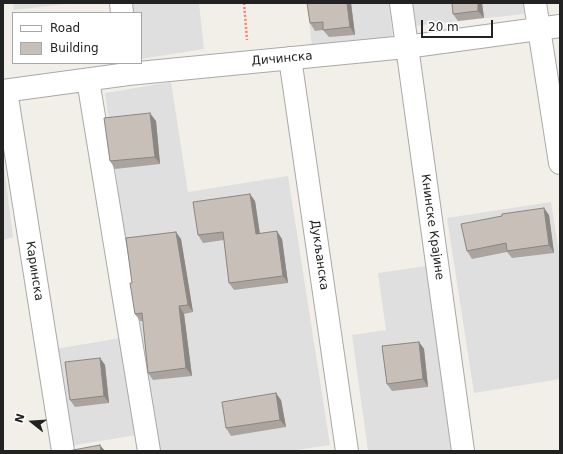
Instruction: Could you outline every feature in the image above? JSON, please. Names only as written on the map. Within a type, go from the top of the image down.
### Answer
[{"type":"street","name":"Книнске Крајине","points":[[401,3],[464,451]]},
{"type":"street","points":[[535,3],[560,163]]},
{"type":"street","name":"Дичинска","points":[[4,91],[88,80],[128,68],[250,62],[406,47],[560,26]]},
{"type":"street","name":"Дукљанска","points":[[290,58],[347,451]]},
{"type":"street","points":[[88,80],[149,451]]},
{"type":"street","name":"Каринска","points":[[4,91],[63,451]]},
{"type":"path","points":[[244,3],[250,62]]},
{"type":"shaded area","points":[[13,3],[75,3],[14,10]]},
{"type":"shaded area","points":[[127,3],[199,3],[204,49],[142,59],[142,12],[128,12]]},
{"type":"shaded area","points":[[307,3],[389,3],[393,38],[312,47]]},
{"type":"shaded area","points":[[413,3],[523,3],[524,14],[415,26]]},
{"type":"shaded area","points":[[171,82],[188,192],[288,176],[330,445],[290,451],[158,451],[137,329],[105,93]]},
{"type":"shaded area","points":[[3,158],[13,237],[3,240]]},
{"type":"shaded area","points":[[551,202],[560,259],[560,379],[474,393],[447,218]]},
{"type":"shaded area","points":[[433,265],[458,451],[368,451],[352,335],[386,330],[378,273]]},
{"type":"shaded area","points":[[121,338],[136,435],[70,446],[55,349]]},
{"type":"building","points":[[307,3],[347,3],[350,27],[323,30],[323,22],[310,23]]},
{"type":"building","points":[[452,3],[478,3],[478,11],[453,14]]},
{"type":"building","points":[[150,113],[155,157],[110,161],[104,118]]},
{"type":"building","points":[[250,194],[256,234],[277,231],[283,276],[229,283],[223,232],[198,235],[193,202]]},
{"type":"building","points":[[544,208],[549,245],[507,251],[506,243],[467,251],[461,224],[502,216],[502,214]]},
{"type":"building","points":[[176,232],[188,305],[179,306],[186,368],[148,373],[142,313],[135,314],[130,283],[132,283],[126,238]]},
{"type":"building","points":[[419,342],[423,379],[387,384],[382,346]]},
{"type":"building","points":[[100,358],[104,396],[70,400],[65,362]]},
{"type":"building","points":[[276,393],[280,420],[226,428],[222,402]]},
{"type":"building","points":[[100,445],[101,451],[68,451]]}]
